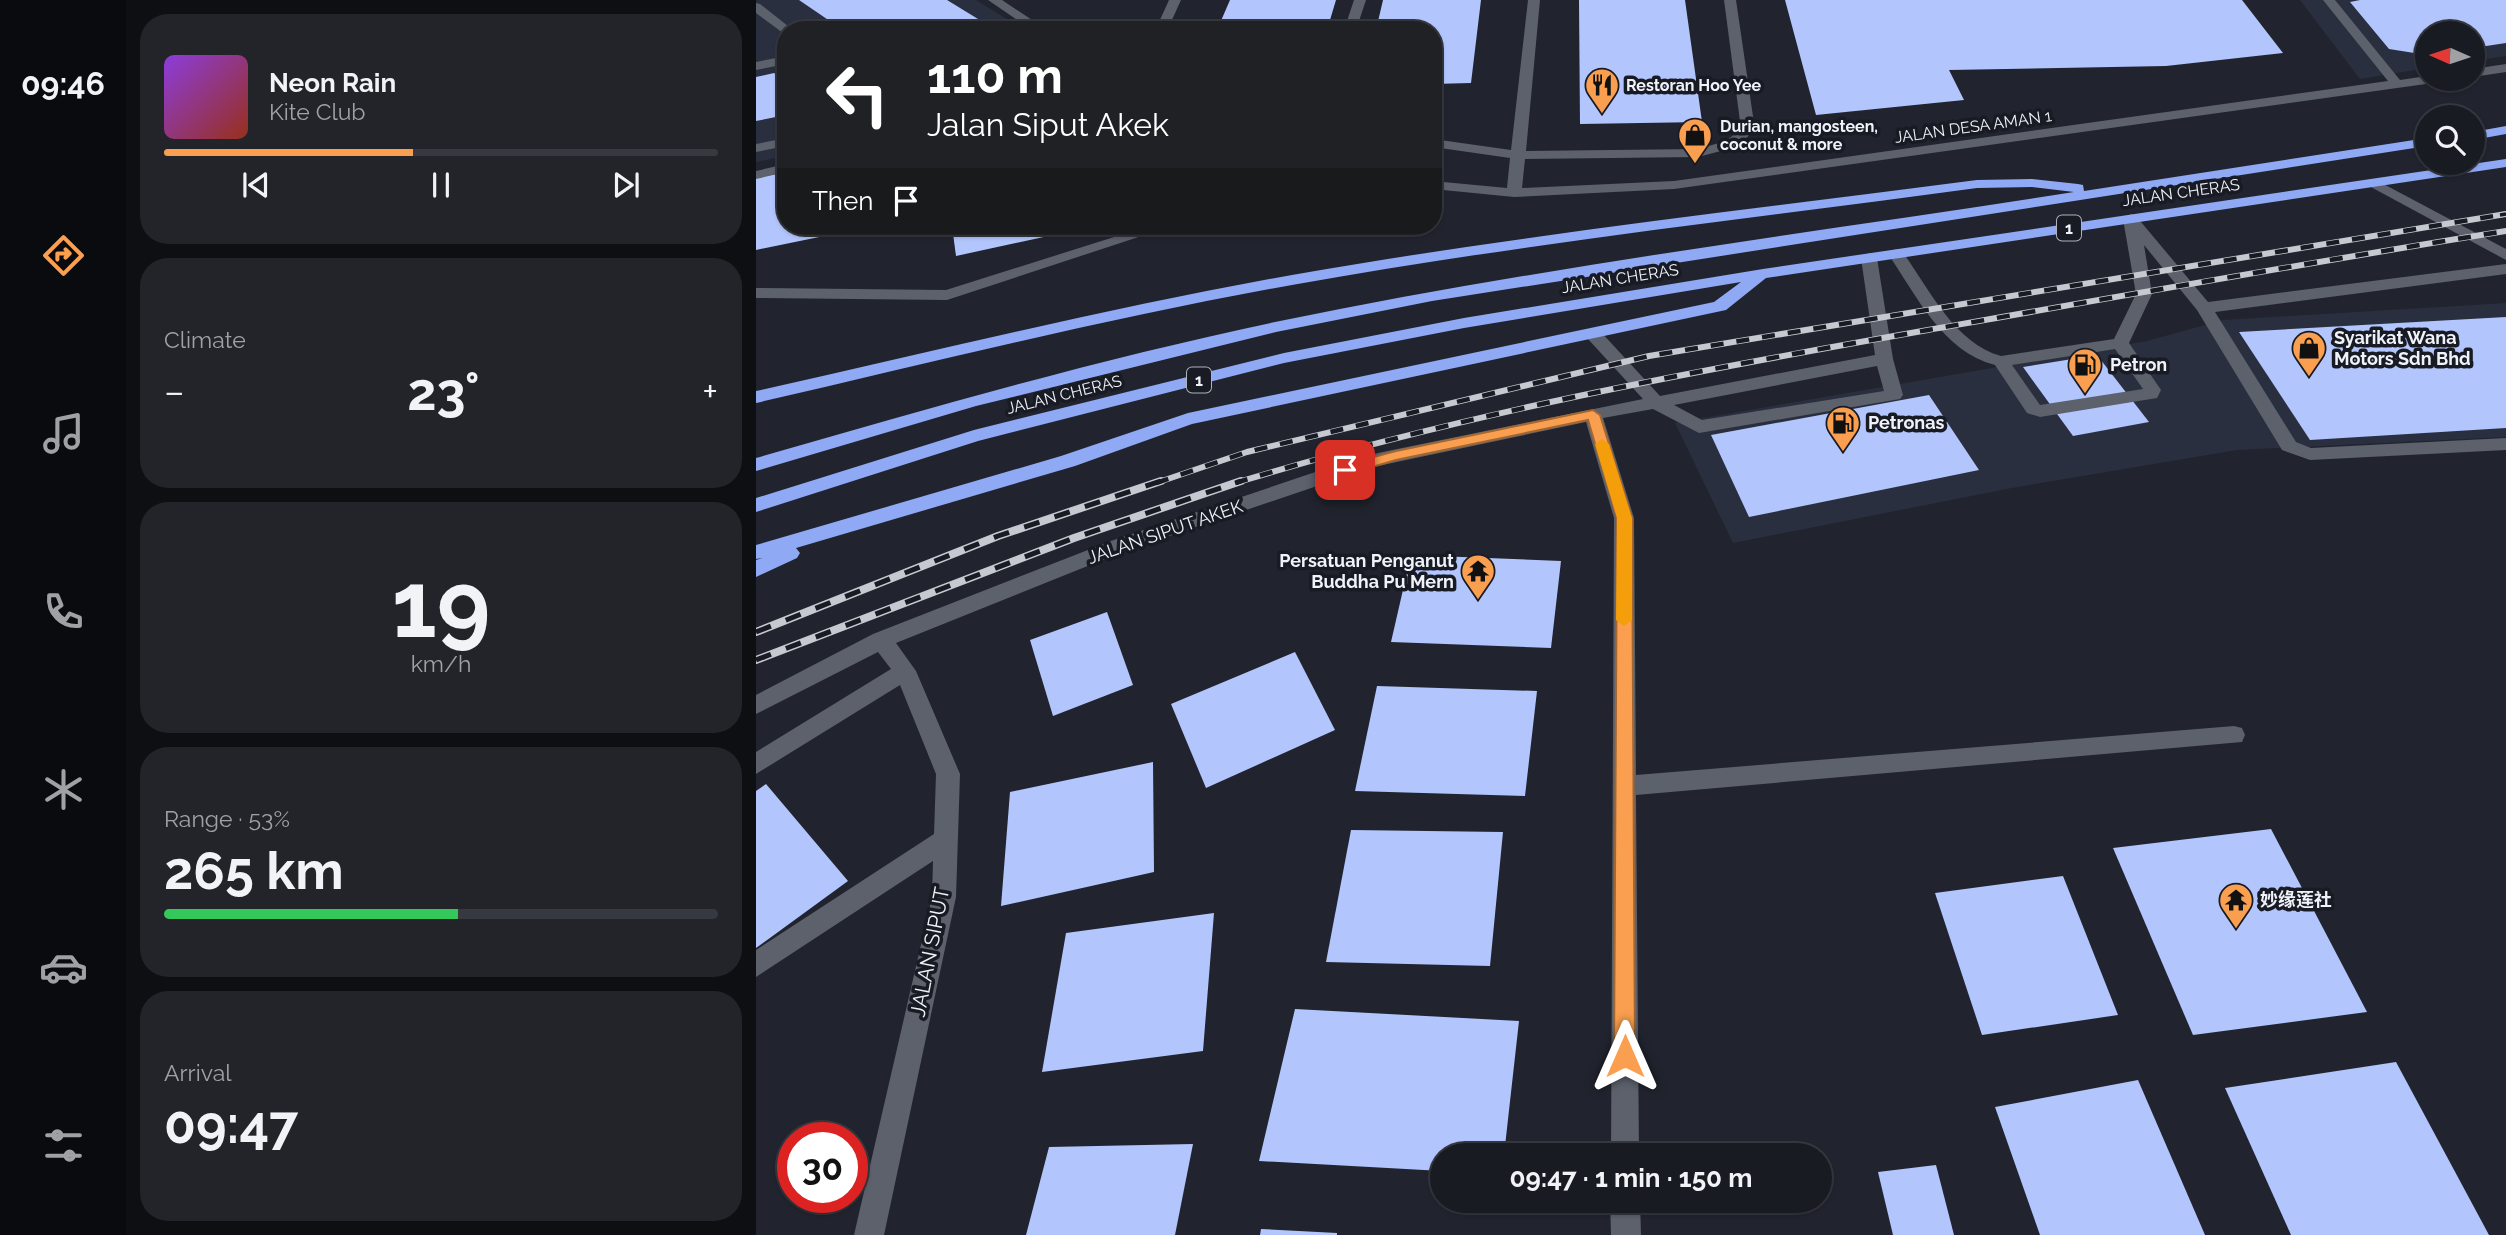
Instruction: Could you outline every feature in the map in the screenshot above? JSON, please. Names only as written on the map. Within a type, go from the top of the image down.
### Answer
[{"type":"highway","points":[[2485,133],[2506,130]]},
{"type":"highway","name":"JALAN CHERAS","points":[[756,465],[973,401],[1276,327],[1432,296],[2415,144]]},
{"type":"highway","name":"JALAN CHERAS","points":[[756,505],[974,436],[1284,358],[1763,274],[2506,163]]},
{"type":"highway","points":[[756,397],[1137,311],[1458,253],[1977,184],[2032,183],[2108,191]]},
{"type":"highway","points":[[756,552],[1068,461],[1188,419],[1283,397],[1594,335],[1720,306],[1763,274]]},
{"type":"highway","points":[[756,388],[898,364]]},
{"type":"highway","points":[[756,569],[849,524]]},
{"type":"street","points":[[995,0],[1027,21]]},
{"type":"street","points":[[1165,21],[1175,0]]},
{"type":"street","points":[[1353,21],[1360,0]]},
{"type":"street","points":[[1514,193],[1534,0]]},
{"type":"street","points":[[1442,144],[1517,155],[1698,153],[1731,144],[1748,130],[1730,0]]},
{"type":"street","points":[[2329,0],[2397,84]]},
{"type":"street","points":[[757,8],[777,23]]},
{"type":"street","points":[[756,66],[777,62]]},
{"type":"street","points":[[2485,71],[2506,68]]},
{"type":"street","name":"JALAN DESA AMAN 1","points":[[1442,186],[1514,193],[1674,185],[2415,82]]},
{"type":"street","points":[[756,148],[777,144]]},
{"type":"street","points":[[756,175],[777,170]]},
{"type":"street","points":[[2374,183],[2502,262],[2506,284]]},
{"type":"street","points":[[2132,219],[2204,308],[2289,446],[2310,454],[2506,444]]},
{"type":"street","points":[[2120,343],[2144,294],[2132,219]]},
{"type":"street","points":[[756,293],[947,295],[1136,235]]},
{"type":"street","points":[[1896,254],[1964,346],[1988,360],[2001,361],[2120,343]]},
{"type":"street","points":[[1594,335],[1657,403],[1699,427],[1707,428],[1894,395],[1884,359],[1869,258]]},
{"type":"street","points":[[2204,308],[2502,262]]},
{"type":"street","points":[[2001,361],[2033,409],[2040,411],[2151,394],[2152,390],[2120,343]]},
{"type":"street","name":"JALAN SIPUT AKEK","points":[[756,705],[881,640],[1118,547],[1370,461],[1884,359]]},
{"type":"street","points":[[1593,415],[1624,518],[1625,1143]]},
{"type":"street","name":"JALAN SIPUT","points":[[869,1235],[944,897],[948,774],[905,671],[881,640]]},
{"type":"street","points":[[756,764],[905,671]]},
{"type":"street","points":[[1624,786],[2234,735]]},
{"type":"street","points":[[756,965],[946,839]]},
{"type":"street","points":[[1625,1213],[1626,1235]]},
{"type":"shaded area","points":[[756,0],[976,0],[1010,21],[777,21],[777,158],[756,162]]},
{"type":"shaded area","points":[[2300,0],[2506,0],[2506,56],[2485,59],[2485,21],[2415,21],[2415,70],[2360,79]]},
{"type":"shaded area","points":[[2506,303],[2506,437],[2237,450],[2012,488],[1733,543],[1675,423],[2147,341],[2223,320]]},
{"type":"building","points":[[799,0],[947,0],[981,21],[830,21]]},
{"type":"building","points":[[1230,0],[1336,0],[1330,21],[1221,21]]},
{"type":"building","points":[[1383,0],[1481,0],[1471,83],[1442,84],[1442,21],[1378,21]]},
{"type":"building","points":[[1579,0],[1685,0],[1702,122],[1580,124]]},
{"type":"building","points":[[1785,0],[2242,0],[2283,53],[2166,66],[1949,70],[1964,100],[1816,115]]},
{"type":"building","points":[[2506,0],[2506,43],[2485,46],[2485,21],[2415,21],[2415,53],[2389,49],[2350,2]]},
{"type":"building","points":[[774,73],[777,75],[777,117],[756,121],[756,77]]},
{"type":"building","points":[[777,174],[777,235],[829,235],[756,250],[756,178]]},
{"type":"building","points":[[953,235],[1053,235],[956,256]]},
{"type":"building","points":[[2506,317],[2506,428],[2310,440],[2239,332]]},
{"type":"building","name":"Petron","points":[[2097,355],[2149,422],[2073,436],[2023,367]]},
{"type":"building","name":"Petronas","points":[[1929,395],[1979,470],[1749,517],[1711,435]]},
{"type":"building","name":"Persatuan Penganut Buddha Pu Mern","points":[[1411,555],[1561,561],[1551,648],[1391,642]]},
{"type":"building","points":[[1107,612],[1133,685],[1053,716],[1030,640]]},
{"type":"building","points":[[1295,652],[1335,730],[1206,788],[1171,704]]},
{"type":"building","points":[[1377,686],[1537,691],[1525,796],[1355,791]]},
{"type":"building","points":[[1153,762],[1154,872],[1001,906],[1010,792]]},
{"type":"building","points":[[766,784],[848,881],[756,948],[756,791]]},
{"type":"building","name":"妙缘莲社","points":[[2271,829],[2367,1012],[2193,1035],[2113,848]]},
{"type":"building","points":[[1351,830],[1503,832],[1490,966],[1326,962]]},
{"type":"building","points":[[2063,876],[2118,1015],[1982,1035],[1935,893]]},
{"type":"building","points":[[1214,913],[1203,1051],[1042,1072],[1066,933]]},
{"type":"building","points":[[1295,1009],[1519,1021],[1505,1143],[1430,1143],[1430,1170],[1259,1161]]},
{"type":"building","points":[[2396,1062],[2489,1235],[2291,1235],[2225,1088]]},
{"type":"building","points":[[2138,1080],[2205,1235],[2040,1235],[1995,1107]]},
{"type":"building","points":[[1193,1144],[1175,1235],[1026,1235],[1049,1147]]},
{"type":"building","points":[[1936,1165],[1954,1235],[1893,1235],[1878,1172]]},
{"type":"building","points":[[1261,1229],[1337,1233],[1337,1235],[1260,1235]]},
{"type":"railway","points":[[1156,483],[1247,452],[1649,356],[2506,214],[2500,215]]},
{"type":"railway","points":[[1236,483],[1320,458],[1492,415],[1666,378],[2506,231]]},
{"type":"railway","points":[[756,632],[998,536],[1161,481]]},
{"type":"railway","points":[[1236,483],[1241,481]]},
{"type":"railway","points":[[756,660],[1074,538],[1236,483]]},
{"type":"slow traffic","points":[[1602,444],[1624,518],[1624,620]]},
{"type":"place","name":"Restoran Hoo Yee","points":[[1602,115]]},
{"type":"place","name":"Durian, mangosteen, coconut & more","points":[[1695,165]]},
{"type":"place","name":"Syarikat Wana Motors Sdn Bhd","points":[[2309,378]]},
{"type":"place","name":"Petron","points":[[2085,395]]},
{"type":"place","name":"Petronas","points":[[1843,453]]},
{"type":"place","name":"Persatuan Penganut Buddha Pu Mern","points":[[1478,601]]},
{"type":"place","name":"妙缘莲社","points":[[2236,930]]},
{"type":"route","points":[[1345,470],[1370,461],[1593,415],[1624,518],[1625,1056]]}]
